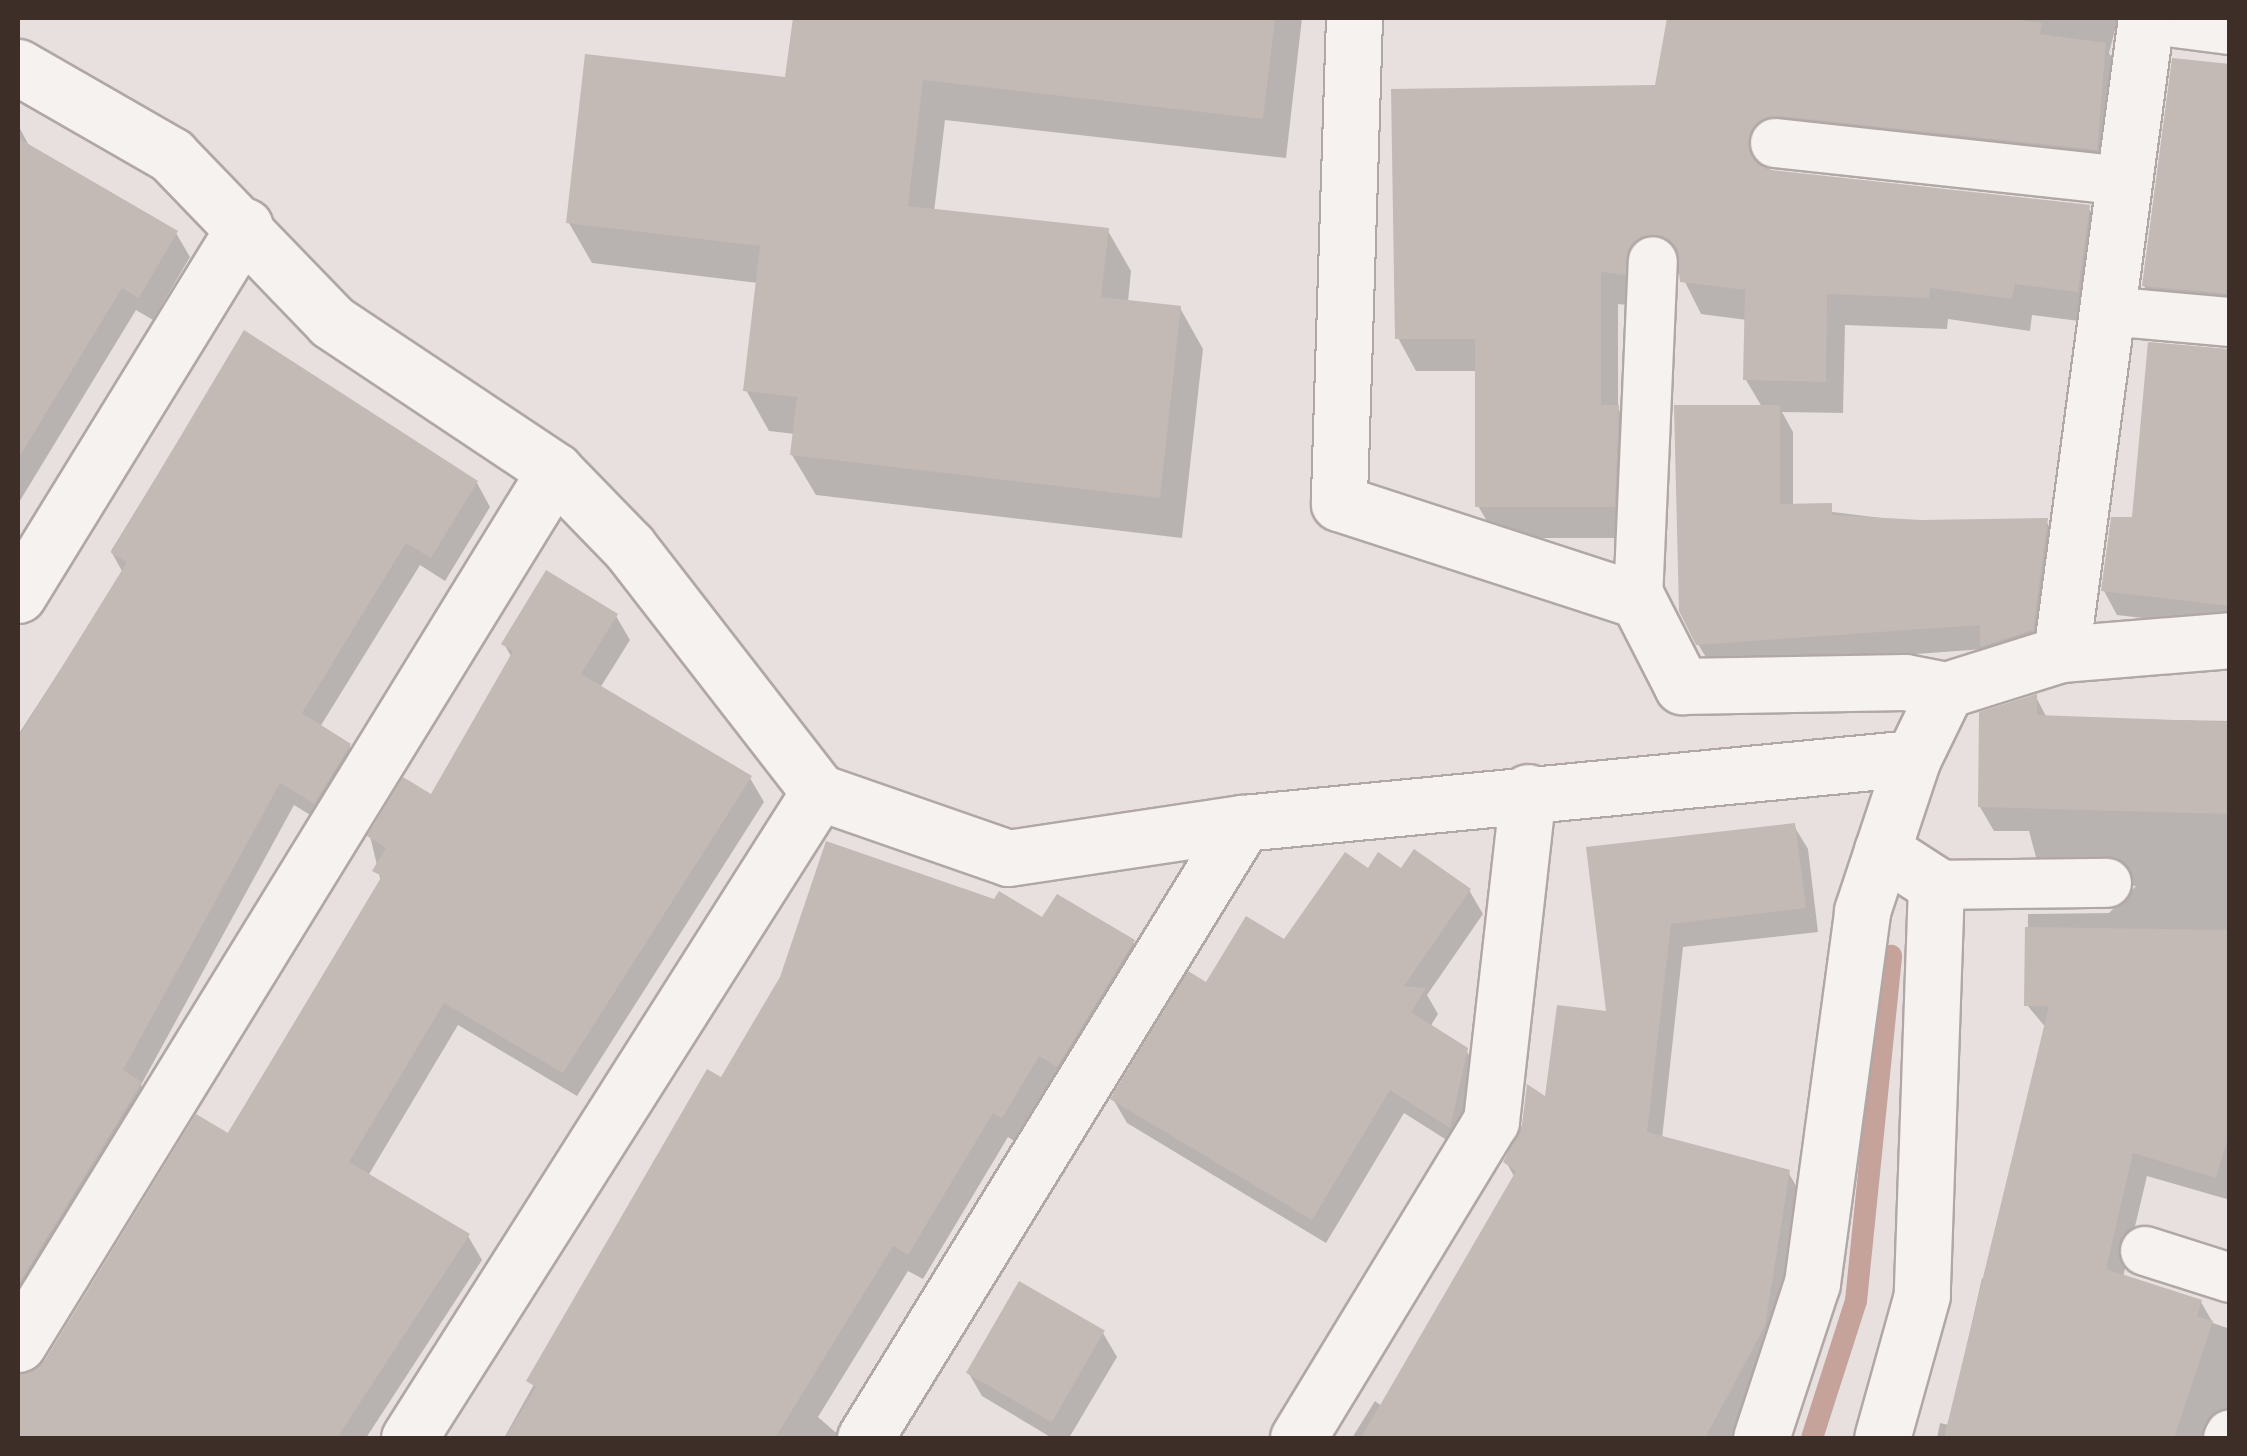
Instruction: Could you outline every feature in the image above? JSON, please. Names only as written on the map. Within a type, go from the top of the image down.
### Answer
[{"type":"street","points":[[1354,18],[1339,503],[1638,600],[1682,686],[1905,682],[1946,690],[2061,654],[2230,640]]},
{"type":"street","points":[[2061,654],[2145,18]]},
{"type":"street","points":[[18,67],[172,155],[245,226],[332,322],[556,471],[629,547],[819,792],[1008,858],[1243,823],[1528,792],[1913,758]]},
{"type":"street","points":[[18,594],[245,226]]},
{"type":"street","points":[[18,1344],[556,471]]},
{"type":"street","points":[[1761,1438],[1812,1283],[1862,910],[1913,758],[1946,690]]},
{"type":"street","points":[[408,1438],[819,792]]},
{"type":"street","points":[[1298,1438],[1491,1121],[1528,792]]},
{"type":"street","points":[[866,1438],[1243,823]]},
{"type":"street","points":[[1882,850],[1936,885],[1922,1295],[1882,1438]]},
{"type":"lane","points":[[2145,18],[2230,30]]},
{"type":"lane","points":[[1775,143],[2124,180]]},
{"type":"lane","points":[[1638,600],[1653,260]]},
{"type":"lane","points":[[2108,311],[2230,322]]},
{"type":"lane","points":[[1936,885],[2108,884]]},
{"type":"lane","points":[[2145,1251],[2230,1278]]},
{"type":"building","points":[[793,18],[1275,18],[1263,119],[923,80],[908,206],[1109,228],[1101,297],[1181,306],[1160,498],[790,455],[797,397],[743,391],[760,246],[566,223],[585,54],[785,77]]},
{"type":"building","points":[[1667,18],[2006,18],[2042,23],[2040,34],[2106,43],[2097,150],[1778,116],[1754,126],[1748,141],[1758,164],[1772,170],[2090,205],[2078,292],[2015,284],[2012,299],[1930,288],[1929,298],[1827,294],[1826,382],[1743,380],[1745,290],[1680,282],[1677,248],[1641,236],[1625,275],[1601,272],[1601,405],[1619,405],[1615,507],[1475,507],[1475,339],[1395,339],[1391,89],[1655,85]]},
{"type":"building","points":[[2172,58],[2230,64],[2230,294],[2142,286]]},
{"type":"building","points":[[18,138],[178,231],[139,298],[122,288],[18,459]]},
{"type":"building","points":[[244,330],[478,481],[431,558],[406,543],[302,713],[351,744],[314,804],[280,783],[123,1070],[142,1082],[18,1285],[18,738],[127,562],[111,553]]},
{"type":"building","points":[[2148,342],[2230,349],[2230,606],[2101,591],[2111,517],[2132,517]]},
{"type":"building","points":[[1674,405],[1780,405],[1780,504],[1832,503],[1832,515],[1921,520],[2048,518],[2033,630],[1980,647],[1980,625],[1696,645],[1679,611]]},
{"type":"building","points":[[546,570],[618,614],[581,674],[752,776],[563,1073],[444,1003],[349,1162],[470,1234],[337,1438],[18,1438],[18,1375],[45,1360],[196,1114],[228,1133],[382,876],[372,871],[386,848],[367,836],[403,777],[431,794],[513,651],[501,644]]},
{"type":"building","points":[[2037,694],[2037,715],[2230,722],[2230,814],[1978,807],[1979,712]]},
{"type":"building","points":[[1795,823],[1806,908],[1671,924],[1647,1132],[1790,1170],[1765,1326],[1705,1438],[1361,1438],[1516,1171],[1503,1162],[1522,1125],[1527,1084],[1545,1096],[1557,1005],[1606,1011],[1586,847]]},
{"type":"building","points":[[826,841],[994,899],[999,891],[1042,917],[1057,894],[1135,940],[1057,1067],[1039,1056],[1002,1118],[993,1113],[908,1255],[893,1246],[775,1438],[505,1438],[536,1387],[526,1381],[707,1069],[721,1077],[780,977]]},
{"type":"building","points":[[1414,849],[1471,889],[1404,986],[1426,988],[1411,1012],[1468,1048],[1450,1128],[1390,1090],[1312,1220],[1110,1099],[1188,971],[1206,982],[1246,916],[1284,939],[1345,852],[1368,868],[1378,852],[1401,868]]},
{"type":"building","points":[[2025,927],[2230,930],[2230,1130],[2216,1178],[2133,1153],[2106,1269],[2202,1300],[2197,1316],[2213,1321],[2174,1438],[1944,1438],[2049,1006],[2024,1006]]},
{"type":"building","points":[[1019,1281],[1105,1330],[1052,1422],[966,1373]]},
{"type":"waterway","points":[[1812,1438],[1856,1301],[1891,956]]}]
